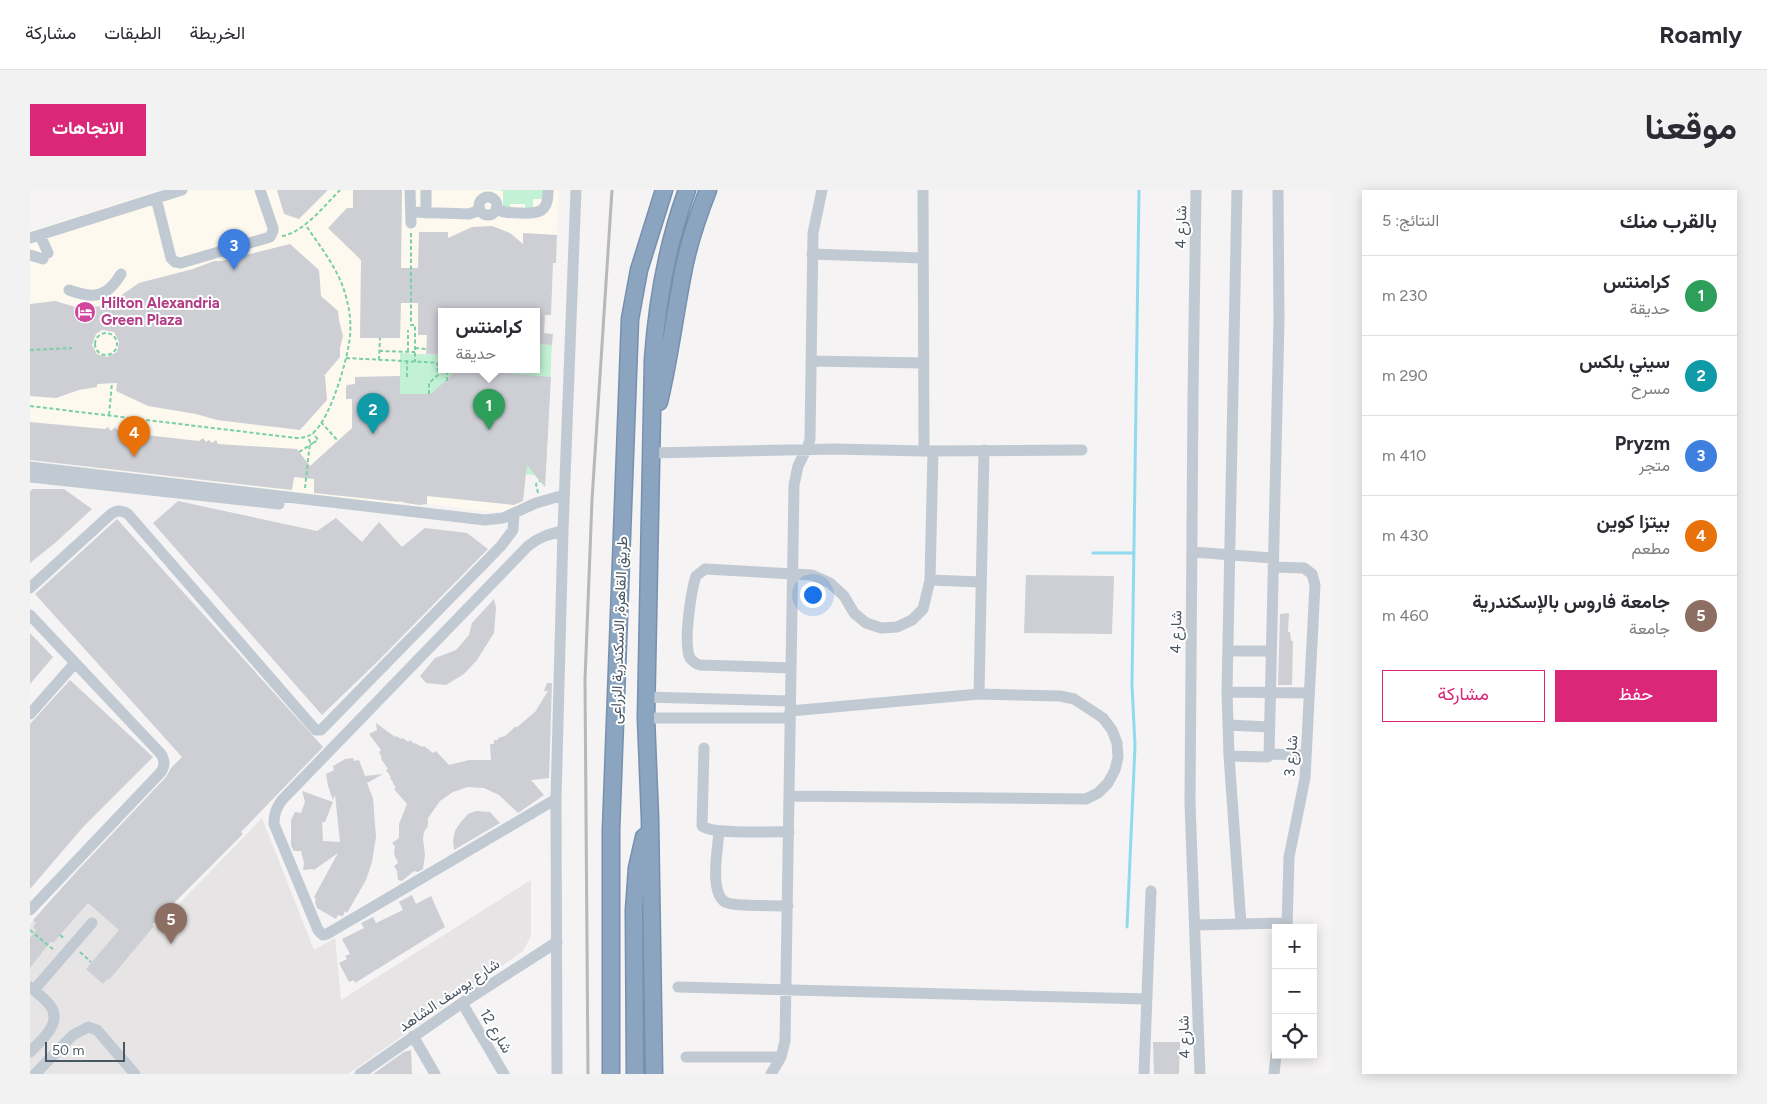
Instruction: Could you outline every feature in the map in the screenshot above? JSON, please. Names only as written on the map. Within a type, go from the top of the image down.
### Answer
[{"type":"highway","name":"طريق القاهرة, الاسكندرية الزراعى","points":[[611,1074],[611,830],[630,319],[639,270],[664,190]]},
{"type":"highway","name":"طريق القاهرة, الاسكندرية الزراعى","points":[[654,1074],[650,818],[646,718],[653,360],[660,295],[674,231],[688,190]]},
{"type":"highway","points":[[652,433],[668,363],[682,277],[696,223],[708,190]]},
{"type":"highway","points":[[635,1074],[635,889],[640,851],[650,818]]},
{"type":"street","points":[[30,255],[45,256],[35,236],[182,190]]},
{"type":"street","points":[[156,198],[171,258],[178,263],[267,239],[272,235],[273,228],[260,190]]},
{"type":"street","points":[[410,190],[410,218],[426,213],[469,214],[480,210]]},
{"type":"street","points":[[426,190],[426,213]]},
{"type":"street","points":[[480,210],[488,215],[496,210],[536,213],[543,210],[547,204],[548,190]]},
{"type":"street","points":[[557,1074],[556,799],[564,499],[576,190]]},
{"type":"street","points":[[771,1074],[781,1057],[785,1041],[795,476],[810,439],[812,234],[822,190]]},
{"type":"street","points":[[791,668],[700,665],[690,658],[688,636],[691,597],[695,579],[705,569],[812,576],[830,583],[844,596],[854,613],[866,623],[881,628],[897,627],[912,620],[923,609],[930,580],[929,451],[923,363],[922,190]]},
{"type":"street","name":"شارع 4","points":[[1196,190],[1190,803],[1200,1074]]},
{"type":"street","points":[[1237,190],[1227,692],[1229,756],[1241,924]]},
{"type":"street","points":[[1269,754],[1279,330],[1278,190]]},
{"type":"street","points":[[480,210],[481,201],[489,194],[496,203],[496,210]]},
{"type":"street","points":[[812,254],[922,258]]},
{"type":"street","points":[[69,290],[84,295],[97,295],[112,287],[121,274]]},
{"type":"street","points":[[811,361],[923,363]]},
{"type":"street","points":[[651,453],[865,449],[929,451],[1082,450]]},
{"type":"street","points":[[979,694],[984,450]]},
{"type":"street","points":[[30,467],[485,520],[515,517],[536,503],[564,499]]},
{"type":"street","points":[[30,477],[307,498]]},
{"type":"street","points":[[30,588],[111,514],[116,511],[122,511],[128,514],[313,727],[316,730],[322,730],[501,546],[511,534],[515,517]]},
{"type":"street","points":[[556,799],[323,935],[318,930],[274,824],[277,807],[282,800],[528,546],[536,539],[546,535],[563,532]]},
{"type":"street","points":[[1193,552],[1230,555],[1273,562]]},
{"type":"street","name":"شارع 3","points":[[1273,562],[1304,568],[1312,574],[1315,585],[1305,778],[1290,857],[1287,924]]},
{"type":"street","points":[[930,580],[981,582]]},
{"type":"street","points":[[30,615],[161,754],[164,760],[161,772],[30,910]]},
{"type":"street","points":[[1228,651],[1271,651]]},
{"type":"street","points":[[30,714],[75,663]]},
{"type":"street","points":[[1227,692],[1309,693]]},
{"type":"street","points":[[646,718],[790,710],[979,694],[1060,696],[1074,699],[1103,718],[1112,730],[1117,743],[1115,770],[1108,783],[1098,793],[1086,799],[789,796]]},
{"type":"street","points":[[646,698],[790,710]]},
{"type":"street","points":[[1228,726],[1270,727]]},
{"type":"street","points":[[704,748],[702,826],[706,829],[719,831],[789,832]]},
{"type":"street","points":[[1229,756],[1268,757],[1269,754],[1306,755]]},
{"type":"street","points":[[719,831],[715,884],[720,897],[726,903],[788,906]]},
{"type":"street","points":[[1144,1074],[1151,891]]},
{"type":"street","points":[[30,1052],[48,1034],[53,1025],[54,1014],[50,1004],[32,988],[92,923]]},
{"type":"street","points":[[1195,924],[1272,925]]},
{"type":"street","name":"شارع يوسف الشاهد","points":[[362,1073],[462,1003],[557,942]]},
{"type":"street","points":[[678,987],[1147,999]]},
{"type":"street","name":"شارع 12","points":[[462,1003],[504,1074]]},
{"type":"street","points":[[35,1074],[73,1034],[88,1027],[97,1030],[135,1074]]},
{"type":"street","points":[[414,1036],[435,1074]]},
{"type":"street","points":[[686,1058],[781,1057]]},
{"type":"street","points":[[1274,1074],[1276,1059]]},
{"type":"path","points":[[272,235],[288,235],[298,230],[340,190]]},
{"type":"path","points":[[410,218],[411,325],[415,326],[415,362]]},
{"type":"path","points":[[30,406],[296,438],[313,433],[321,422],[336,390],[346,358],[350,324],[345,291],[336,271],[305,224]]},
{"type":"path","points":[[408,330],[408,352]]},
{"type":"path","points":[[102,333],[111,334],[117,340],[118,347],[105,355],[99,353],[93,345],[102,333]]},
{"type":"path","points":[[379,360],[380,338]]},
{"type":"path","points":[[30,350],[72,348]]},
{"type":"path","points":[[380,350],[408,352],[426,349]]},
{"type":"path","points":[[346,358],[437,363],[438,375],[429,383],[429,394]]},
{"type":"path","points":[[407,361],[407,377]]},
{"type":"path","points":[[446,381],[447,373]]},
{"type":"path","points":[[109,415],[112,383]]},
{"type":"path","points":[[321,422],[338,441]]},
{"type":"path","points":[[299,452],[318,440],[313,433]]},
{"type":"path","points":[[307,436],[310,442],[307,498]]},
{"type":"path","points":[[30,930],[62,957]]},
{"type":"shaded area","points":[[161,190],[559,190],[556,263],[553,263],[551,315],[545,315],[544,333],[553,334],[545,487],[535,475],[526,474],[523,506],[504,512],[494,512],[427,504],[415,506],[400,502],[399,505],[215,482],[210,485],[208,482],[204,484],[202,481],[198,484],[196,480],[119,471],[115,473],[113,470],[109,473],[107,470],[103,472],[101,469],[30,460],[30,231]]},
{"type":"shaded area","points":[[262,818],[314,950],[335,938],[341,1000],[531,880],[531,936],[523,951],[348,1074],[30,1074],[30,924],[86,862],[156,928]]},
{"type":"green space","points":[[496,190],[544,190],[544,199],[533,199],[533,208],[525,208],[525,204],[510,204],[510,208],[503,208],[503,191]]},
{"type":"green space","points":[[540,344],[552,345],[545,487],[534,475],[430,466],[400,394],[400,353],[438,355],[438,373],[540,373]]},
{"type":"building","points":[[277,190],[328,190],[299,219],[284,214]]},
{"type":"building","points":[[353,190],[402,190],[401,268],[418,268],[419,232],[448,232],[448,238],[472,227],[492,226],[510,233],[523,244],[523,233],[557,235],[556,263],[553,263],[551,315],[545,315],[544,333],[553,334],[552,345],[540,344],[540,308],[438,308],[438,355],[426,354],[427,335],[418,335],[418,303],[401,303],[400,338],[360,338],[361,260],[328,228],[347,208],[353,208]]},
{"type":"building","points":[[290,244],[319,270],[321,296],[338,311],[343,336],[340,357],[324,376],[327,400],[300,430],[217,420],[196,414],[148,406],[116,391],[117,383],[97,384],[97,387],[79,390],[56,398],[30,396],[30,304],[55,301],[79,308],[114,305],[113,301],[139,283],[193,269],[214,261],[222,261]],"holes":[[[102,330],[114,332],[119,342],[117,352],[107,357],[97,354],[92,345],[96,334]]]},
{"type":"building","points":[[454,373],[504,373],[551,377],[545,487],[527,465],[523,501],[514,505],[427,496],[427,504],[419,505],[399,501],[314,493],[314,479],[294,477],[292,490],[30,460],[30,422],[105,429],[108,427],[111,431],[115,427],[119,432],[199,441],[203,438],[206,442],[209,440],[212,443],[216,440],[218,444],[297,449],[310,466],[352,428],[352,399],[346,399],[346,387],[347,385],[355,384],[355,377],[400,376],[400,394],[431,394]]},
{"type":"building","points":[[32,489],[64,489],[92,509],[30,563],[30,492]]},
{"type":"building","points":[[178,501],[317,531],[336,518],[362,542],[379,522],[402,547],[425,528],[467,533],[488,549],[322,715],[153,523]]},
{"type":"building","points":[[117,519],[323,747],[241,832],[243,834],[152,925],[154,926],[109,980],[107,979],[103,984],[86,969],[119,930],[88,903],[53,943],[51,941],[30,968],[30,938],[36,930],[33,927],[36,923],[33,920],[166,777],[171,768],[182,757],[35,594]]},
{"type":"building","points":[[1026,575],[1114,576],[1112,634],[1024,633]]},
{"type":"building","points":[[494,599],[496,608],[494,633],[477,660],[464,674],[446,685],[426,683],[420,676],[435,658],[456,650],[469,635],[472,623]]},
{"type":"building","points":[[1289,613],[1288,632],[1290,632],[1291,641],[1293,641],[1292,685],[1278,685],[1280,614]]},
{"type":"building","points":[[30,633],[53,657],[30,684]]},
{"type":"building","points":[[70,680],[153,757],[84,826],[30,889],[30,724]]},
{"type":"building","points":[[547,683],[552,683],[549,778],[531,780],[544,795],[518,813],[499,795],[484,788],[468,787],[453,792],[440,801],[428,818],[428,826],[424,832],[423,839],[425,855],[423,869],[418,872],[414,871],[402,881],[398,880],[397,871],[394,866],[398,863],[394,854],[395,846],[392,843],[399,838],[399,824],[407,804],[394,789],[396,787],[381,759],[379,752],[381,750],[369,734],[377,730],[376,723],[395,737],[403,738],[408,742],[410,740],[414,744],[424,746],[433,753],[436,751],[449,765],[469,760],[491,760],[490,744],[494,744],[494,740],[505,736],[535,712],[548,691],[544,691]]},
{"type":"building","points":[[353,758],[354,761],[359,760],[365,776],[383,774],[367,783],[373,798],[376,837],[372,862],[366,880],[347,913],[345,911],[343,916],[338,915],[336,919],[317,908],[314,897],[338,853],[314,870],[303,870],[304,863],[301,851],[294,851],[291,846],[291,820],[295,812],[301,813],[305,802],[302,791],[333,802],[325,822],[322,822],[323,841],[340,842],[335,795],[333,800],[326,774],[334,770],[333,766],[345,759]]},
{"type":"building","points":[[476,811],[490,812],[500,823],[454,850],[455,831],[468,814]]},
{"type":"building","points":[[412,895],[416,904],[431,896],[445,927],[355,983],[354,980],[349,982],[339,963],[347,959],[345,956],[350,954],[342,939],[364,928],[361,923],[373,917],[376,923],[403,910],[399,902]]},
{"type":"building","points":[[1153,1042],[1180,1042],[1179,1074],[1154,1074]]},
{"type":"building","points":[[411,1050],[412,1074],[373,1074],[404,1052]]},
{"type":"waterway","points":[[1127,927],[1135,746],[1132,685],[1139,190]]},
{"type":"waterway","points":[[1093,553],[1134,553]]},
{"type":"railway","points":[[588,1074],[585,680],[592,500],[612,190]]},
{"type":"place","name":"Pryzm","points":[[234,270]]},
{"type":"place","name":"Hilton Alexandria Green Plaza","points":[[85,312]]},
{"type":"place","name":"كرامنتس","points":[[489,430]]},
{"type":"place","name":"سيني بلكس","points":[[373,434]]},
{"type":"place","name":"بيتزا كوين","points":[[134,457]]},
{"type":"place","name":"جامعة فاروس بالإسكندرية","points":[[171,944]]}]
